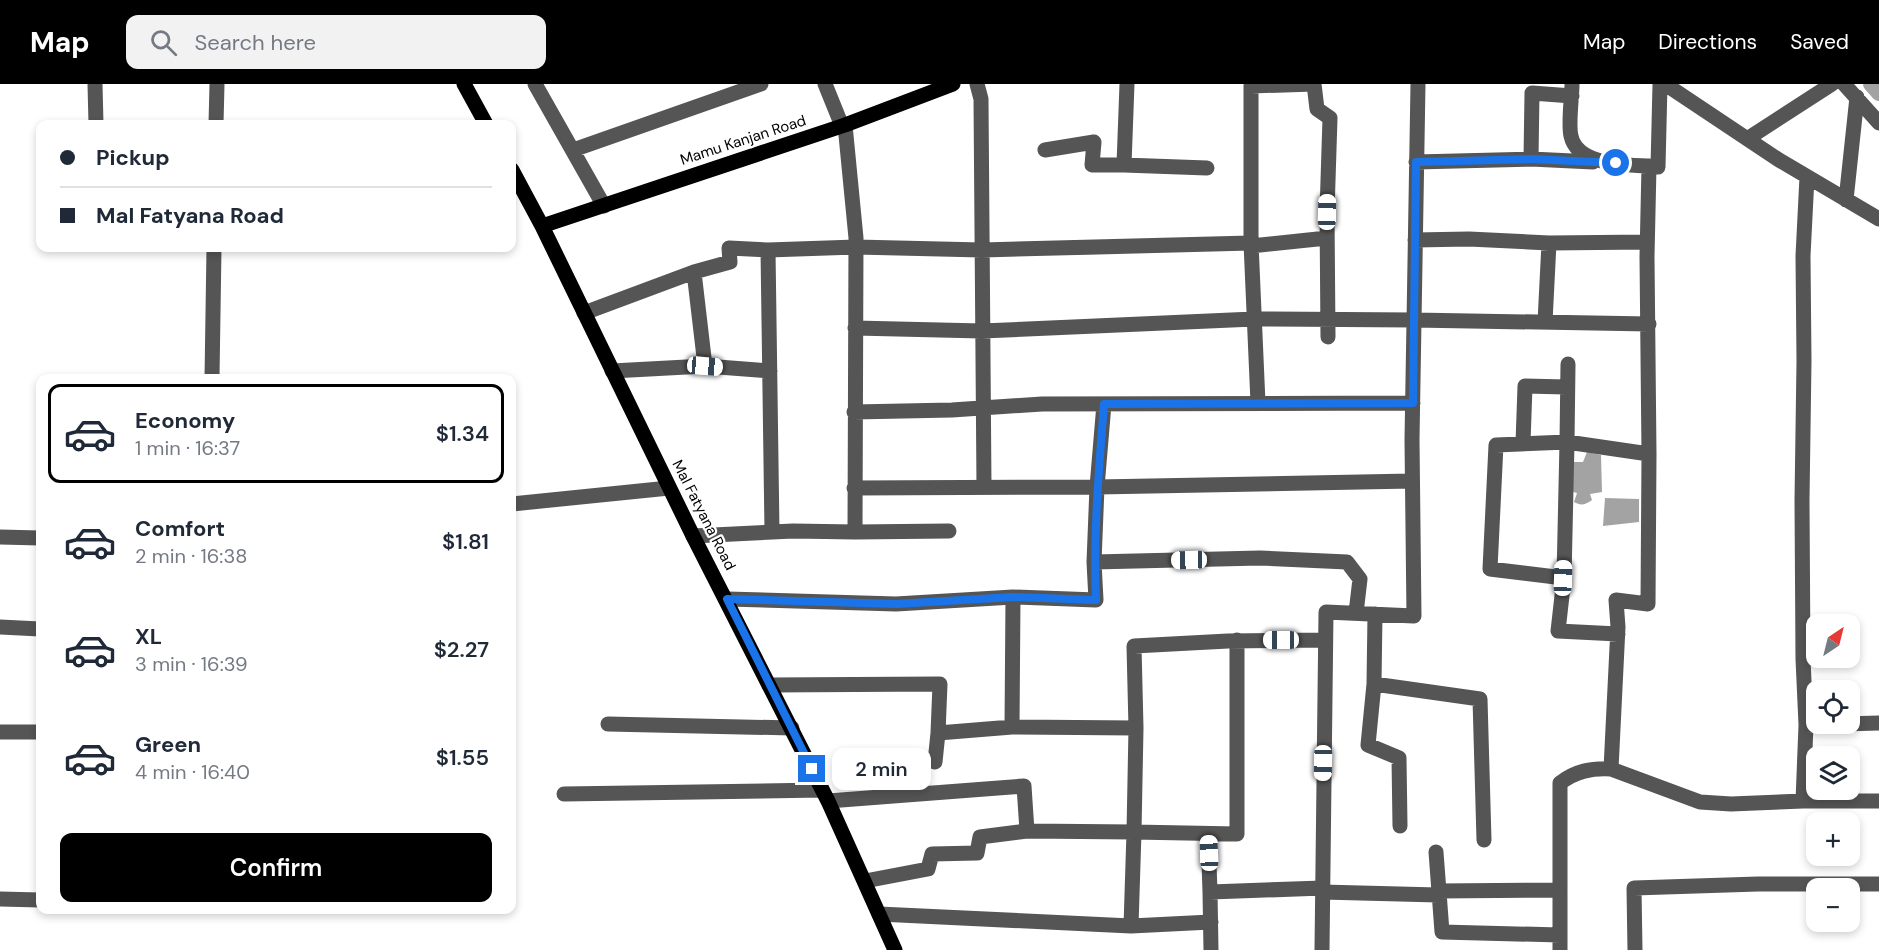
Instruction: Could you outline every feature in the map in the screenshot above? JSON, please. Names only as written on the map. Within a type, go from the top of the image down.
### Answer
[{"type":"main road","points":[[464,84],[484,120]]},
{"type":"main road","name":"Mamu Kanjan Road","points":[[542,226],[843,126],[953,84]]},
{"type":"main road","name":"Mal Fatyana Road","points":[[516,177],[542,226],[693,536],[825,795],[895,950]]},
{"type":"street","points":[[96,84],[96,120]]},
{"type":"street","points":[[216,120],[217,84]]},
{"type":"street","points":[[573,150],[761,84]]},
{"type":"street","points":[[825,84],[843,126],[856,247],[855,532]]},
{"type":"street","points":[[977,84],[981,99],[984,487]]},
{"type":"street","points":[[1124,165],[1127,84]]},
{"type":"street","points":[[1257,403],[1251,244],[1251,86],[1314,84],[1317,109],[1330,118],[1327,238],[1328,337]]},
{"type":"street","points":[[1322,950],[1326,612],[1414,616],[1412,481],[1418,84]]},
{"type":"street","points":[[1416,162],[1531,159],[1658,167],[1662,84]]},
{"type":"street","points":[[1662,84],[1807,177],[1879,219]]},
{"type":"street","points":[[1747,139],[1832,84]]},
{"type":"street","points":[[1844,84],[1879,123]]},
{"type":"street","points":[[538,85],[603,206]]},
{"type":"street","points":[[1531,159],[1532,93],[1572,90],[1571,136],[1580,152],[1600,162]]},
{"type":"street","points":[[1846,200],[1857,97]]},
{"type":"street","points":[[1045,150],[1094,142],[1092,165],[1207,168]]},
{"type":"street","points":[[1611,769],[1618,634],[1616,600],[1648,604],[1647,242],[1649,166]]},
{"type":"street","points":[[1803,801],[1806,725],[1803,659],[1803,256],[1807,177]]},
{"type":"street","points":[[584,313],[694,272],[730,262],[729,248],[768,250],[856,247],[982,250],[1251,244],[1327,238]]},
{"type":"street","points":[[1415,240],[1469,239],[1549,243],[1647,242]]},
{"type":"street","points":[[1545,322],[1549,243]]},
{"type":"street","points":[[768,250],[772,532]]},
{"type":"street","points":[[212,374],[214,252]]},
{"type":"street","points":[[694,272],[705,366]]},
{"type":"street","points":[[855,328],[982,331],[1254,320],[1649,324]]},
{"type":"street","points":[[1568,364],[1563,578],[1558,631],[1618,634]]},
{"type":"street","points":[[612,372],[705,366],[770,371]]},
{"type":"street","points":[[1523,443],[1525,386],[1566,387]]},
{"type":"street","points":[[854,412],[1104,404],[1413,403]]},
{"type":"street","points":[[727,599],[896,604],[1013,597],[1096,600],[1094,562],[1097,487],[1104,404]]},
{"type":"street","points":[[1563,578],[1490,569],[1496,445],[1567,442],[1649,453]]},
{"type":"street","points":[[854,488],[1097,487],[1412,481]]},
{"type":"street","points":[[516,504],[669,488]]},
{"type":"street","points":[[693,536],[772,532],[949,531]]},
{"type":"street","points":[[0,537],[36,538]]},
{"type":"street","points":[[1094,562],[1260,558],[1347,562],[1360,579],[1356,613]]},
{"type":"street","points":[[1012,728],[1013,597]]},
{"type":"street","points":[[1375,614],[1374,684],[1368,745],[1399,758],[1400,826]]},
{"type":"street","points":[[0,627],[36,629]]},
{"type":"street","points":[[1131,926],[1136,728],[1134,646],[1238,640],[1326,640]]},
{"type":"street","points":[[865,881],[928,869],[932,854],[977,853],[980,837],[1027,831],[1237,834],[1238,640]]},
{"type":"street","points":[[769,685],[940,684],[935,762]]},
{"type":"street","points":[[1374,684],[1480,699],[1484,840]]},
{"type":"street","points":[[608,723],[792,728]]},
{"type":"street","points":[[1860,724],[1879,723]]},
{"type":"street","points":[[938,733],[1012,728],[1136,728]]},
{"type":"street","points":[[0,732],[36,732]]},
{"type":"street","points":[[1436,852],[1442,932],[1560,943],[1560,783],[1574,773],[1596,768],[1611,769],[1700,802],[1731,804],[1879,801]]},
{"type":"street","points":[[564,794],[825,795],[1024,786],[1027,831]]},
{"type":"street","points":[[1208,834],[1211,950]]},
{"type":"street","points":[[1635,950],[1634,888],[1758,884],[1879,884]]},
{"type":"street","points":[[1210,892],[1322,890],[1438,893],[1560,890]]},
{"type":"street","points":[[0,899],[36,900]]},
{"type":"street","points":[[879,914],[1131,926],[1211,922]]},
{"type":"shaded area","points":[[1587,452],[1601,455],[1602,492],[1590,494],[1592,500],[1581,504],[1574,502],[1577,493],[1566,490],[1570,466],[1574,462],[1583,462]]},
{"type":"shaded area","points":[[1605,498],[1639,499],[1639,522],[1603,526]]},
{"type":"waterway","points":[[1871,84],[1879,93]]},
{"type":"route","points":[[812,769],[727,599],[896,604],[1013,597],[1096,600],[1094,562],[1097,487],[1104,404],[1413,403],[1416,162],[1531,159],[1616,163]]}]
